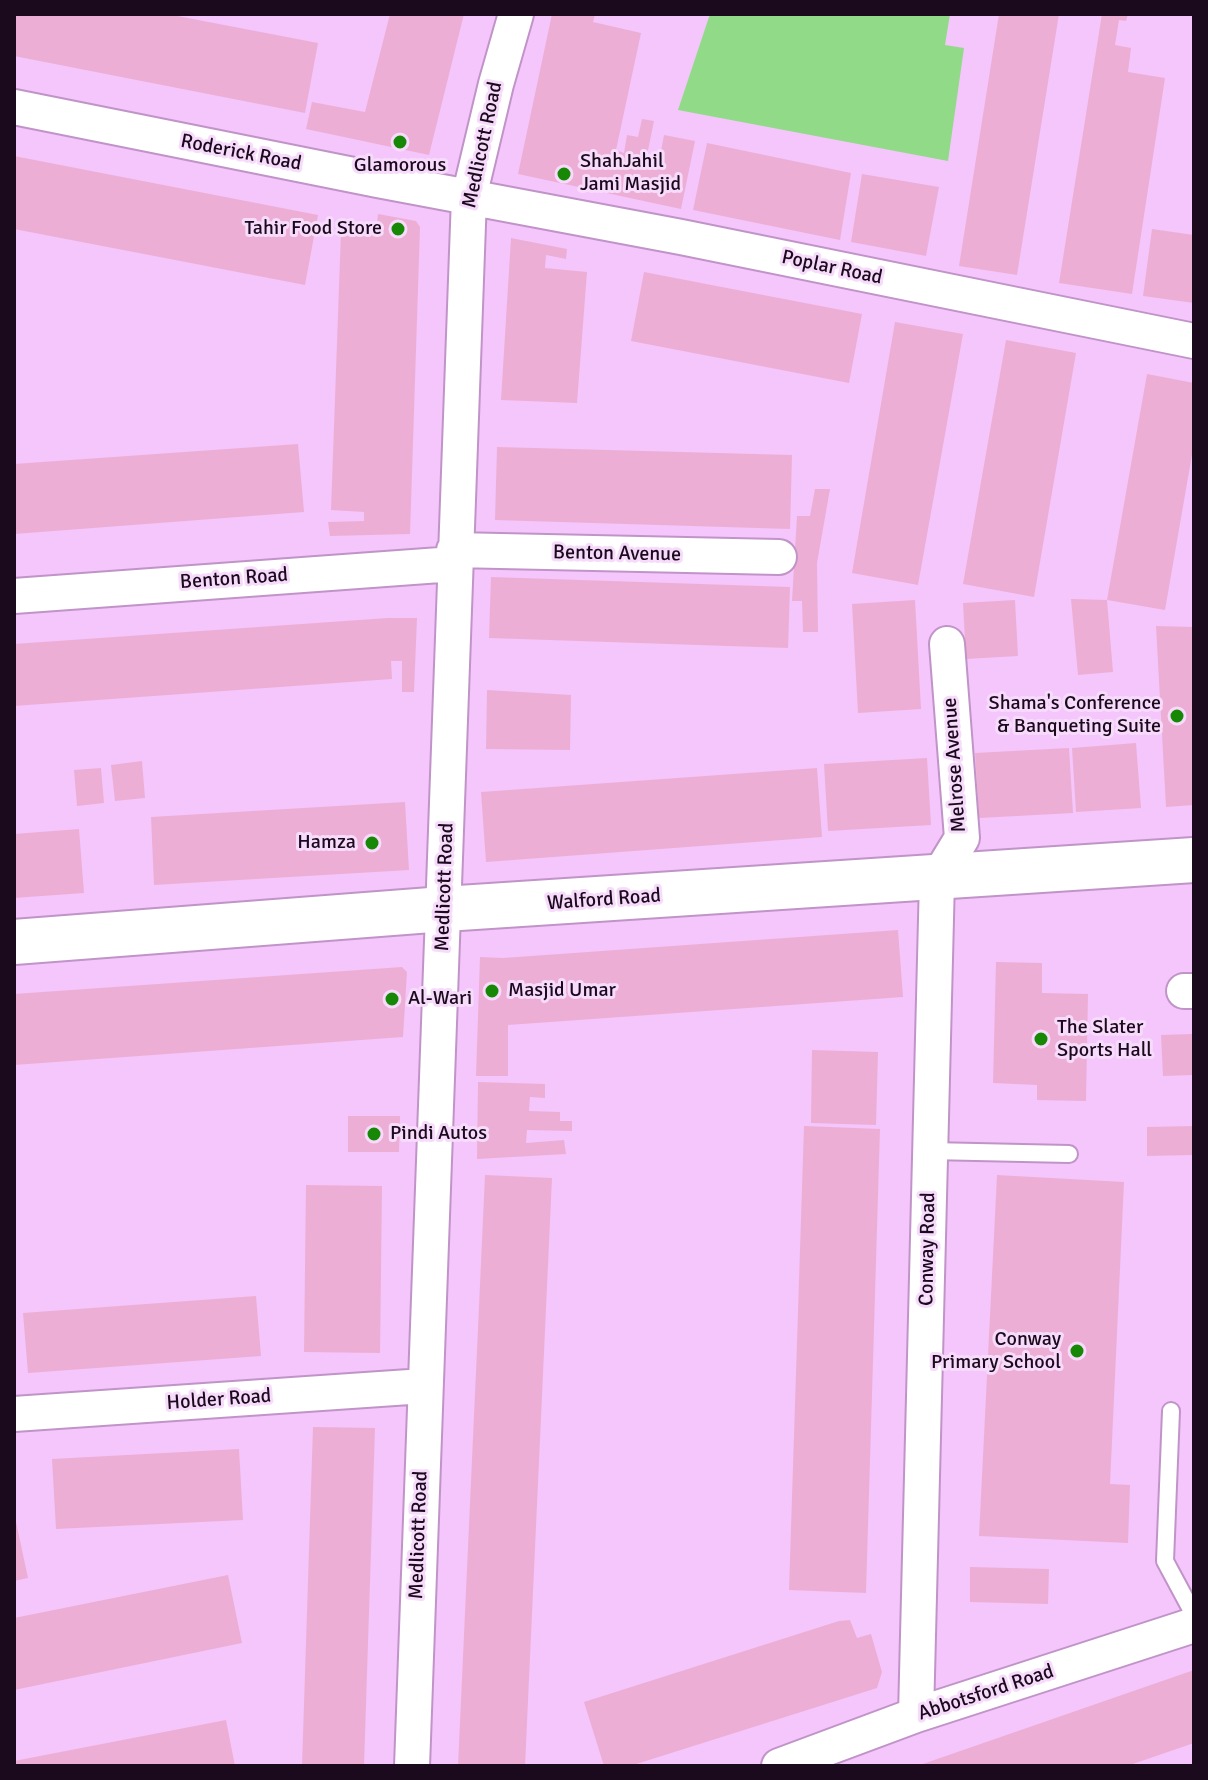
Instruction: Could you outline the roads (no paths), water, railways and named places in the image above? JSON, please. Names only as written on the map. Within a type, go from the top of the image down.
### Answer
[{"type":"main road","name":"Walford Road","points":[[14,942],[444,909],[1194,860]]},
{"type":"street","name":"Medlicott Road","points":[[412,1766],[469,197],[516,14]]},
{"type":"street","name":"Roderick Road","points":[[14,107],[469,197]]},
{"type":"street","name":"Poplar Road","points":[[469,197],[1194,341]]},
{"type":"street","name":"Benton Avenue","points":[[454,557],[779,557]]},
{"type":"street","name":"Benton Road","points":[[14,596],[454,557]]},
{"type":"street","name":"Melrose Avenue","points":[[937,879],[962,838],[947,644]]},
{"type":"street","name":"Conway Road","points":[[916,1715],[937,879]]},
{"type":"street","name":"Holder Road","points":[[14,1414],[424,1386]]},
{"type":"street","name":"Abbotsford Road","points":[[779,1766],[916,1715],[1194,1625]]},
{"type":"lane","points":[[930,1151],[1069,1154]]},
{"type":"lane","points":[[1171,1411],[1165,1561],[1194,1615]]},
{"type":"place","name":"Glamorous","points":[[400,142]]},
{"type":"place","name":"ShahJahil Jami Masjid","points":[[564,174]]},
{"type":"place","name":"Tahir Food Store","points":[[398,229]]},
{"type":"place","name":"Shama's Conference & Banqueting Suite","points":[[1177,716]]},
{"type":"place","name":"Hamza","points":[[372,843]]},
{"type":"place","name":"Masjid Umar","points":[[492,991]]},
{"type":"place","name":"Al-Wari","points":[[392,999]]},
{"type":"place","name":"The Slater Sports Hall","points":[[1041,1039]]},
{"type":"place","name":"Pindi Autos","points":[[374,1134]]},
{"type":"place","name":"Conway Primary School","points":[[1077,1351]]}]
